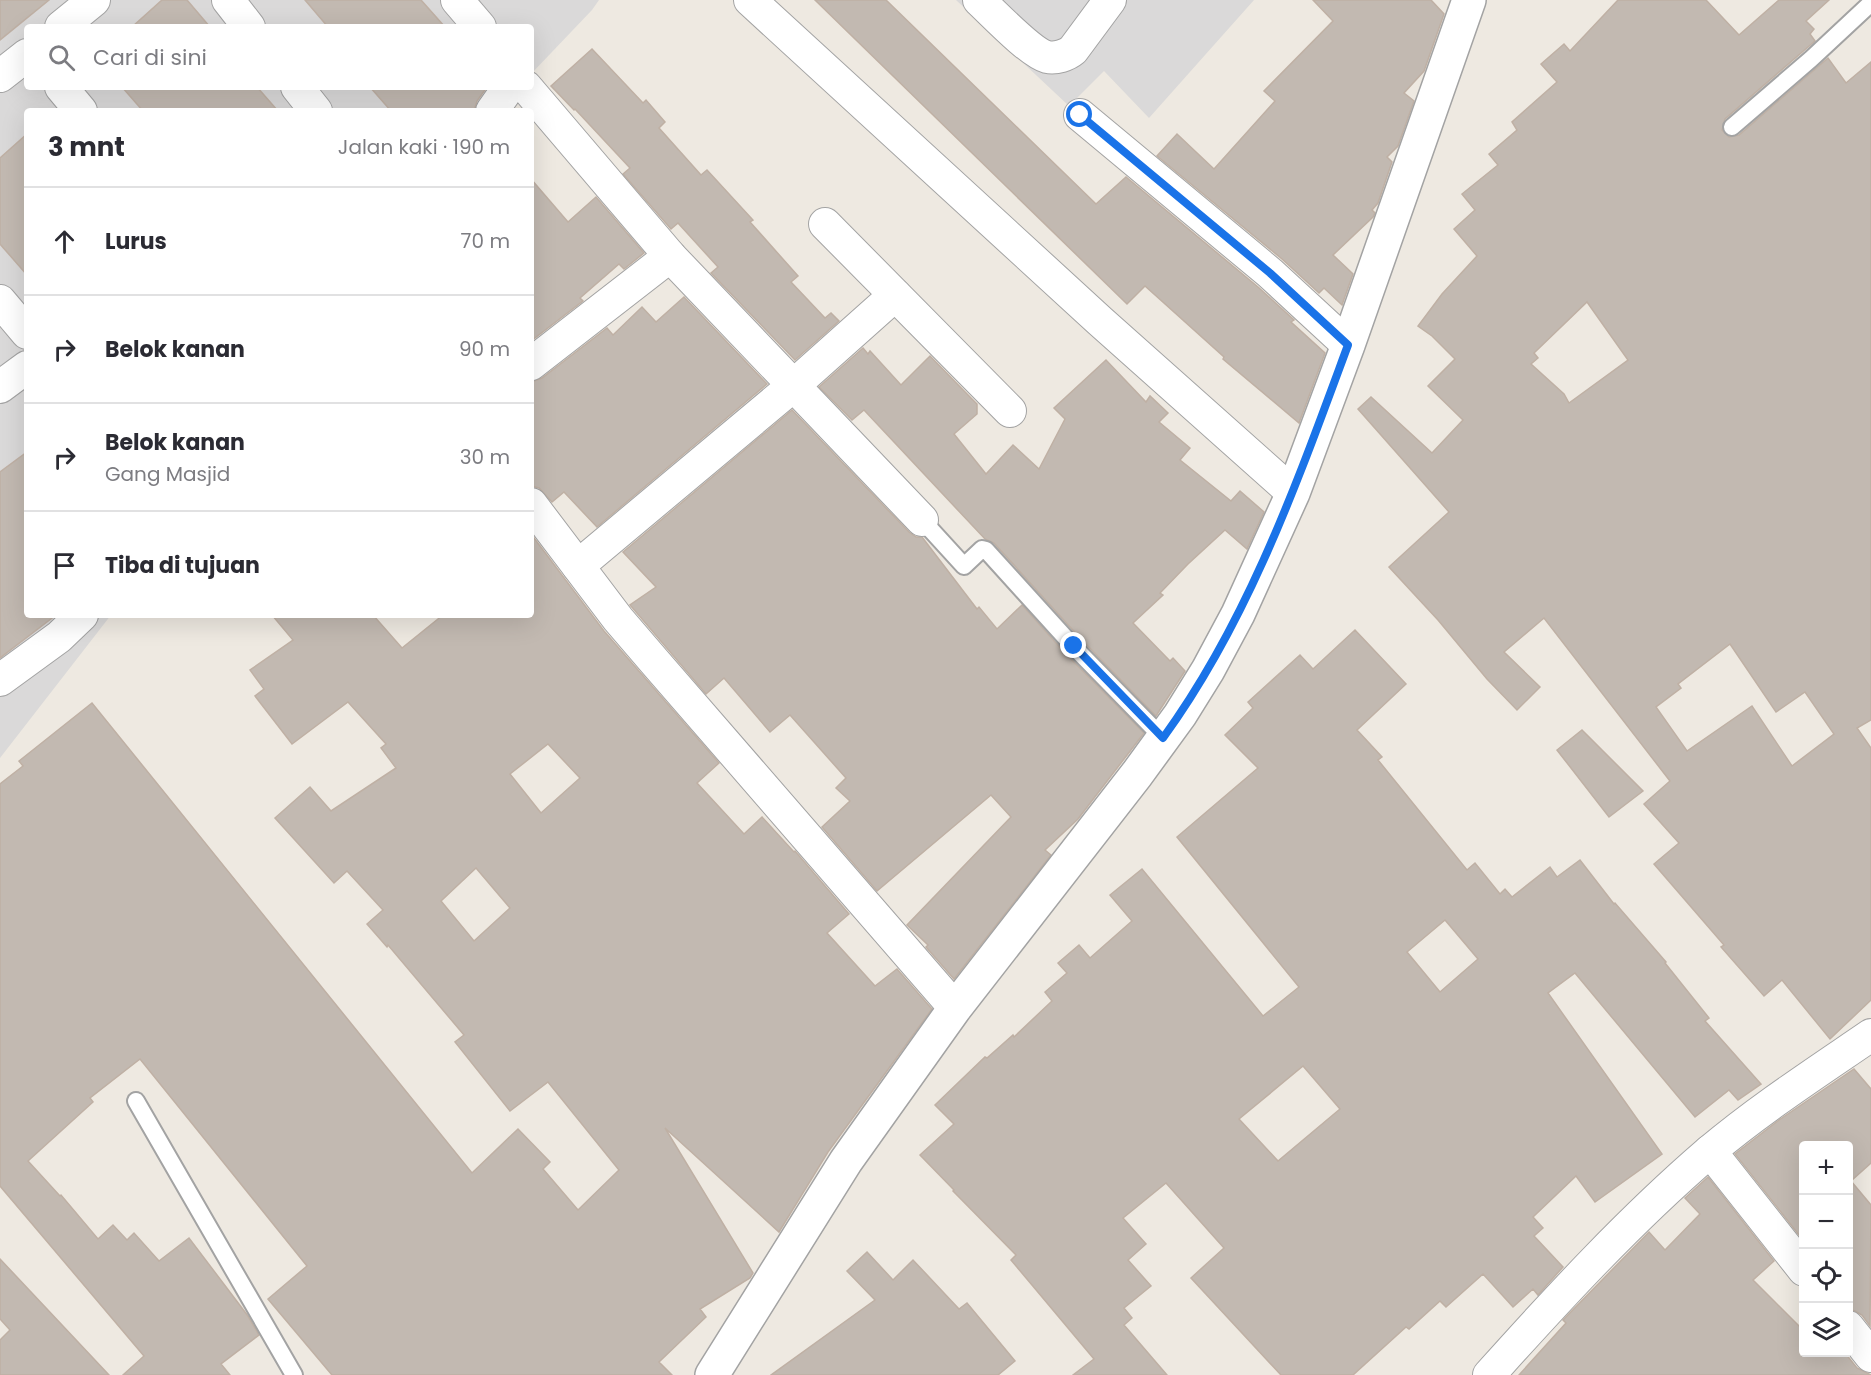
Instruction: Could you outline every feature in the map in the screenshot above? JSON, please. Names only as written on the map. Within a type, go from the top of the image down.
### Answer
[{"type":"street","points":[[65,24],[94,0]]},
{"type":"street","points":[[228,0],[247,24]]},
{"type":"street","points":[[457,0],[477,24]]},
{"type":"street","points":[[750,0],[1091,313],[1293,493]]},
{"type":"street","points":[[979,0],[1034,50],[1049,58],[1066,55],[1073,50],[1110,0]]},
{"type":"street","points":[[712,1375],[846,1161],[955,1008],[1130,783],[1208,670],[1238,614],[1293,493],[1348,345],[1469,0]]},
{"type":"street","points":[[0,76],[24,57]]},
{"type":"street","points":[[64,90],[78,108]]},
{"type":"street","points":[[299,90],[314,108]]},
{"type":"street","points":[[494,108],[507,90]]},
{"type":"street","points":[[529,90],[670,255],[922,520]]},
{"type":"street","points":[[1080,115],[1270,273],[1348,345]]},
{"type":"street","points":[[825,225],[1010,411]]},
{"type":"street","points":[[534,362],[670,255]]},
{"type":"street","points":[[578,566],[793,386],[896,295]]},
{"type":"street","points":[[0,301],[24,329]]},
{"type":"street","points":[[0,387],[24,369]]},
{"type":"street","points":[[534,508],[654,661],[955,1008]]},
{"type":"street","points":[[0,680],[66,632],[79,618]]},
{"type":"street","points":[[1489,1375],[1588,1266],[1710,1151],[1804,1081],[1871,1035]]},
{"type":"street","points":[[1710,1151],[1799,1265]]},
{"type":"street","points":[[1853,1333],[1871,1356]]},
{"type":"lane","points":[[1732,127],[1811,59],[1871,3]]},
{"type":"lane","points":[[922,520],[964,566],[982,549],[986,550],[1163,738]]},
{"type":"lane","points":[[136,1101],[294,1375]]},
{"type":"shaded area","points":[[0,0],[599,0],[534,71],[534,24],[24,24],[24,90],[519,90],[504,108],[24,108],[24,618],[109,618],[0,758]]},
{"type":"shaded area","points":[[956,0],[1254,0],[1149,118],[1104,71],[1069,106]]},
{"type":"building","points":[[0,0],[49,0],[0,40]]},
{"type":"building","points":[[162,0],[187,0],[207,24],[135,24]]},
{"type":"building","points":[[305,0],[421,0],[442,24],[325,24]]},
{"type":"building","points":[[815,0],[886,0],[1096,204],[1126,177],[1258,287],[1325,353],[1299,423],[1223,359],[1224,357],[1145,286],[1127,304]]},
{"type":"building","points":[[1313,0],[1431,0],[1444,14],[1424,71],[1404,93],[1414,101],[1398,146],[1387,157],[1392,162],[1378,203],[1372,210],[1375,213],[1333,255],[1353,274],[1342,305],[1324,288],[1319,293],[1282,259],[1157,156],[1177,134],[1214,169],[1275,101],[1264,91],[1333,21]]},
{"type":"building","points":[[1618,0],[1706,0],[1739,35],[1779,0],[1829,0],[1806,21],[1814,29],[1810,34],[1815,41],[1725,119],[1722,130],[1729,137],[1739,135],[1828,58],[1846,83],[1871,62],[1871,720],[1857,728],[1871,748],[1871,1000],[1830,1039],[1782,980],[1764,996],[1721,947],[1724,945],[1654,864],[1679,843],[1644,804],[1670,781],[1544,618],[1504,652],[1540,687],[1517,710],[1389,567],[1449,512],[1358,409],[1371,397],[1432,453],[1463,420],[1428,386],[1455,359],[1432,336],[1418,326],[1442,294],[1477,256],[1454,229],[1475,210],[1462,194],[1498,165],[1489,154],[1517,130],[1512,122],[1557,82],[1541,64],[1564,44],[1570,51]],"holes":[[[1587,302],[1628,360],[1569,403],[1564,394],[1531,364],[1538,358],[1534,353]],[[1730,644],[1776,712],[1805,692],[1834,734],[1792,766],[1752,706],[1687,751],[1656,707],[1681,688],[1678,684]]]},
{"type":"building","points":[[592,49],[643,103],[646,100],[665,122],[659,128],[701,175],[707,170],[753,220],[750,222],[798,276],[791,282],[825,318],[831,313],[839,321],[795,360],[711,273],[718,267],[678,223],[671,229],[623,174],[630,168],[551,86]]},
{"type":"building","points":[[125,90],[260,90],[275,108],[140,108]]},
{"type":"building","points":[[373,90],[485,90],[475,108],[388,108]]},
{"type":"building","points":[[24,137],[24,272],[0,244],[0,158]]},
{"type":"building","points":[[534,182],[568,222],[596,197],[644,253],[624,269],[619,264],[580,298],[583,301],[534,339]]},
{"type":"building","points":[[684,297],[767,384],[597,527],[564,492],[552,502],[539,488],[534,487],[534,381],[542,378],[607,328],[613,335],[642,307],[656,322]]},
{"type":"building","points":[[863,348],[868,354],[870,351],[901,385],[930,356],[977,404],[977,414],[954,434],[986,474],[1013,445],[1039,469],[1065,419],[1054,408],[1106,360],[1146,402],[1150,396],[1168,413],[1159,422],[1190,448],[1180,460],[1231,501],[1240,491],[1264,512],[1247,549],[1225,530],[1188,564],[1160,593],[1163,595],[1133,623],[1170,661],[1173,658],[1185,671],[1156,716],[1081,639],[994,543],[985,539],[864,410],[852,420],[819,387]]},
{"type":"building","points":[[792,410],[909,532],[916,537],[922,537],[977,609],[979,607],[997,629],[1022,605],[1065,653],[1144,733],[1078,819],[1045,850],[1051,855],[954,979],[926,947],[928,945],[907,925],[1011,817],[991,795],[877,891],[822,827],[850,801],[836,788],[846,778],[790,715],[770,732],[724,678],[706,694],[630,605],[656,587],[623,552]]},
{"type":"building","points":[[24,454],[24,618],[52,618],[0,658],[0,472]]},
{"type":"building","points":[[534,538],[604,631],[719,763],[697,783],[744,834],[762,817],[795,851],[849,914],[827,933],[875,986],[897,969],[932,1009],[828,1152],[779,1232],[665,1128],[753,1273],[750,1278],[700,1309],[706,1317],[659,1362],[672,1375],[332,1375],[268,1299],[307,1266],[140,1059],[90,1098],[93,1102],[28,1161],[61,1195],[98,1239],[113,1225],[127,1240],[134,1233],[159,1261],[189,1238],[248,1316],[259,1335],[221,1364],[230,1375],[123,1375],[144,1356],[0,1186],[0,784],[23,766],[19,761],[92,703],[472,1173],[518,1129],[550,1162],[543,1169],[578,1210],[619,1170],[548,1082],[510,1111],[455,1042],[464,1035],[388,945],[387,947],[367,924],[383,910],[347,871],[334,883],[275,818],[310,787],[331,811],[396,768],[381,748],[386,744],[348,702],[292,744],[255,696],[264,689],[250,670],[293,640],[275,618],[376,618],[402,648],[439,618],[534,618]],"holes":[[[548,744],[580,778],[541,813],[510,774]],[[476,868],[510,908],[474,941],[441,901]]]},
{"type":"building","points":[[1355,630],[1406,684],[1357,730],[1382,757],[1378,760],[1467,870],[1475,863],[1500,894],[1505,889],[1512,897],[1550,867],[1557,877],[1580,860],[1614,904],[1666,962],[1709,1018],[1705,1021],[1761,1084],[1738,1100],[1729,1090],[1695,1117],[1575,973],[1548,993],[1662,1154],[1595,1202],[1576,1176],[1533,1217],[1543,1228],[1534,1236],[1563,1267],[1538,1295],[1533,1289],[1513,1307],[1483,1274],[1446,1307],[1440,1301],[1409,1329],[1406,1327],[1353,1375],[1281,1375],[1191,1278],[1224,1248],[1166,1183],[1123,1218],[1146,1244],[1128,1260],[1151,1286],[1124,1308],[1132,1318],[1124,1325],[1167,1375],[1073,1375],[1094,1359],[1011,1260],[1016,1255],[920,1155],[954,1124],[935,1105],[985,1057],[987,1058],[1013,1035],[1014,1037],[1052,1001],[1045,992],[1067,973],[1058,963],[1079,945],[1090,958],[1132,921],[1110,895],[1142,869],[1263,1016],[1299,987],[1177,837],[1258,768],[1225,735],[1253,708],[1248,702],[1300,655],[1313,669]],"holes":[[[1445,920],[1478,959],[1440,992],[1407,952]],[[1303,1066],[1340,1109],[1278,1161],[1239,1119]]]},
{"type":"building","points":[[1582,730],[1643,791],[1609,817],[1557,750]]},
{"type":"building","points":[[1854,1069],[1871,1089],[1871,1163],[1853,1179],[1853,1141],[1799,1141],[1799,1235],[1735,1154],[1779,1120]]},
{"type":"building","points":[[1708,1177],[1774,1261],[1753,1280],[1799,1326],[1799,1357],[1848,1357],[1857,1368],[1871,1375],[1519,1375],[1566,1323],[1563,1320],[1649,1232],[1665,1250],[1700,1214],[1685,1198]]},
{"type":"building","points":[[1853,1183],[1871,1205],[1870,1326],[1862,1315],[1853,1310]]},
{"type":"building","points":[[867,1252],[893,1280],[913,1260],[959,1309],[967,1303],[1015,1361],[998,1375],[771,1375],[875,1300],[847,1271]]},
{"type":"building","points":[[0,1259],[109,1375],[0,1375],[0,1340],[10,1330],[0,1319]]},
{"type":"route","points":[[1074,646],[1163,738],[1208,670],[1238,614],[1293,493],[1348,345],[1270,273],[1080,115]]}]
